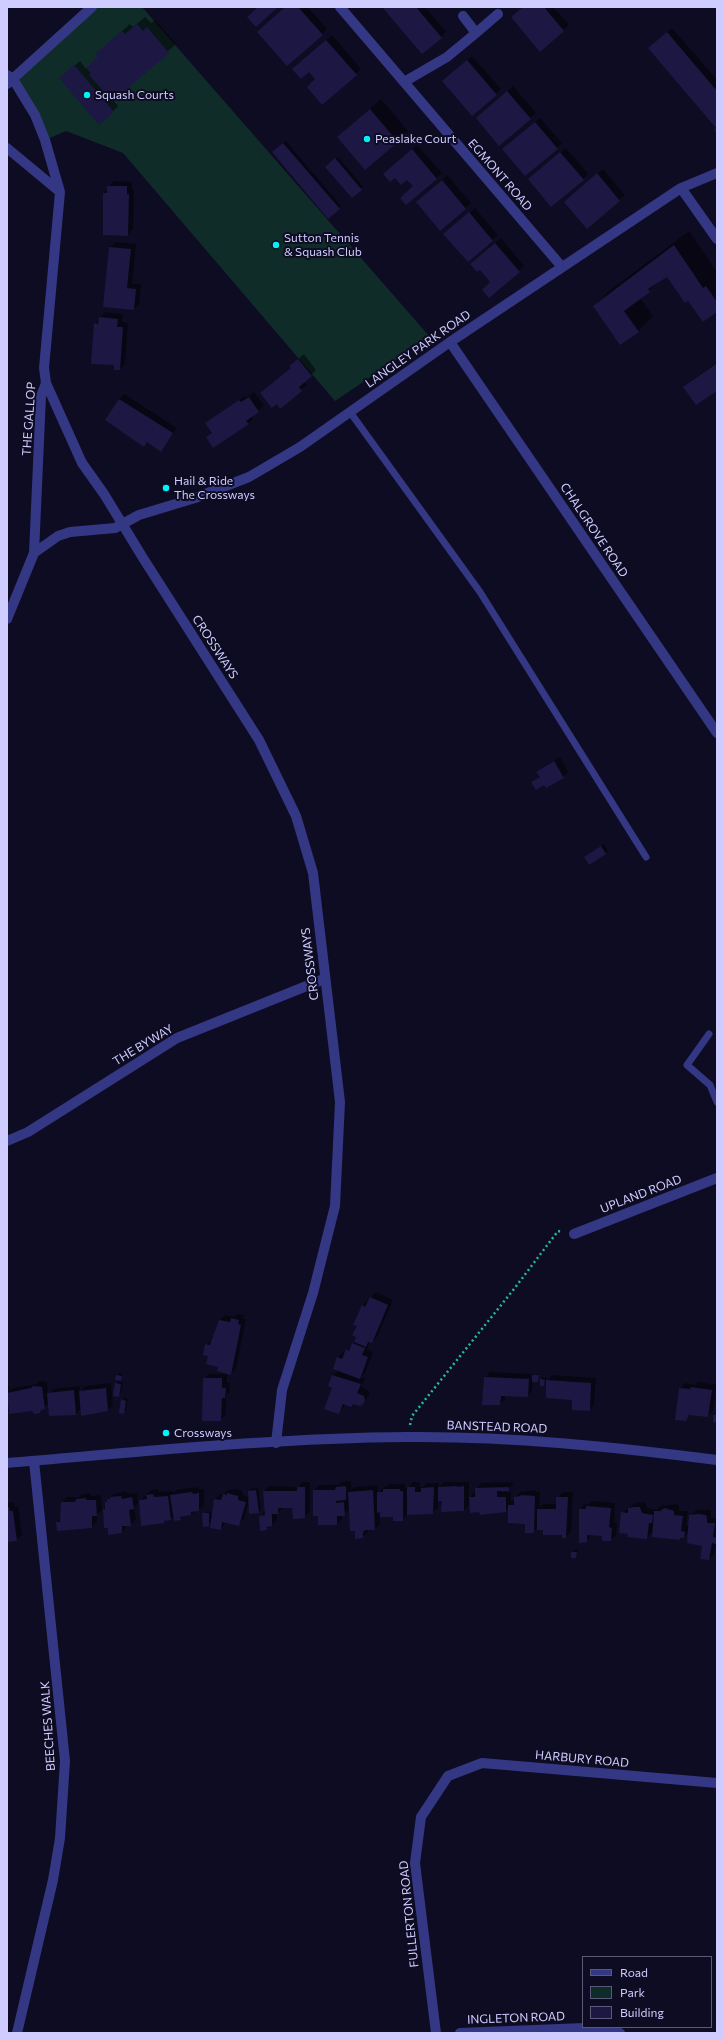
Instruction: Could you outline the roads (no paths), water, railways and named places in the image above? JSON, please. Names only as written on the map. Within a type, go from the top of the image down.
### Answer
[{"type":"street","points":[[9,79],[92,7]]},
{"type":"street","name":"EGMONT ROAD","points":[[340,7],[562,267]]},
{"type":"street","points":[[404,82],[447,57],[498,14]]},
{"type":"street","points":[[462,16],[476,33]]},
{"type":"street","name":"THE GALLOP","points":[[7,619],[34,554],[41,396],[46,383],[44,368],[60,192],[45,140],[34,115],[9,79]]},
{"type":"street","points":[[7,148],[60,192]]},
{"type":"street","name":"LANGLEY PARK ROAD","points":[[123,523],[139,515],[195,498],[249,477],[300,447],[450,342],[681,188],[717,173]]},
{"type":"street","points":[[681,188],[717,238]]},
{"type":"street","name":"CHALGROVE ROAD","points":[[450,342],[717,733]]},
{"type":"street","name":"CROSSWAYS","points":[[46,383],[82,463],[123,523],[143,558],[259,740],[296,816],[313,873],[324,979],[340,1102],[335,1206],[313,1293],[282,1390],[276,1443]]},
{"type":"street","points":[[34,554],[44,544],[64,534],[108,529],[123,523]]},
{"type":"street","name":"THE BYWAY","points":[[7,1142],[28,1132],[177,1038],[324,979]]},
{"type":"street","name":"UPLAND ROAD","points":[[574,1234],[717,1178]]},
{"type":"street","name":"BANSTEAD ROAD","points":[[7,1463],[276,1443],[407,1437],[540,1441],[599,1446],[717,1460]]},
{"type":"street","name":"BEECHES WALK","points":[[17,2033],[53,1880],[60,1838],[65,1761],[34,1461]]},
{"type":"street","name":"HARBURY ROAD","points":[[448,1776],[482,1763],[717,1783]]},
{"type":"street","name":"FULLERTON ROAD","points":[[436,2033],[415,1863],[421,1817],[448,1776]]},
{"type":"street","name":"INGLETON ROAD","points":[[460,2033],[584,2028],[620,2033]]},
{"type":"lane","points":[[350,412],[480,592],[646,857]]},
{"type":"lane","points":[[709,1034],[687,1065],[710,1085],[717,1102]]},
{"type":"place","name":"Squash Courts","points":[[87,95]]},
{"type":"place","name":"Peaslake Court","points":[[367,139]]},
{"type":"place","name":"Sutton Tennis & Squash Club","points":[[276,245]]},
{"type":"place","name":"Hail & Ride The Crossways","points":[[166,488]]},
{"type":"place","name":"Crossways","points":[[166,1433]]}]
